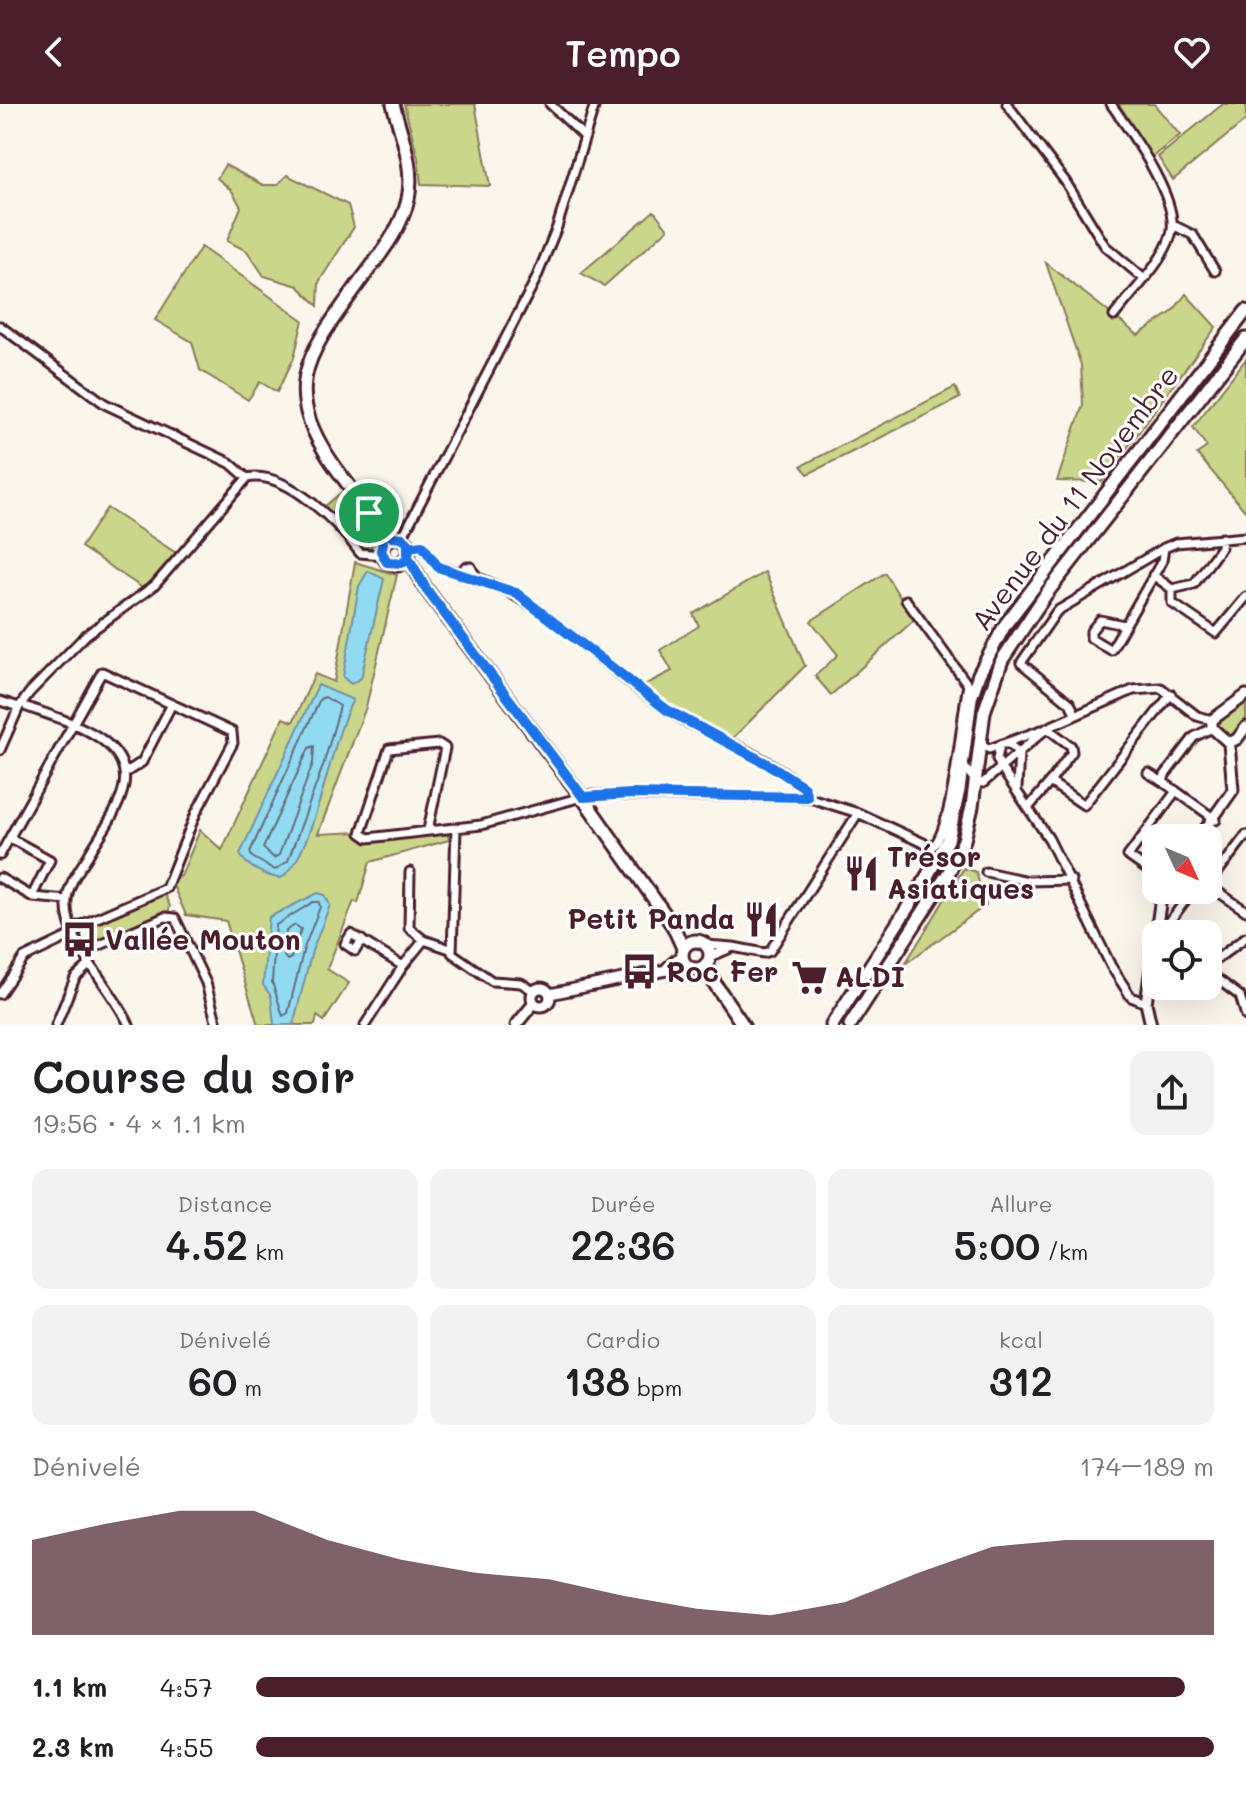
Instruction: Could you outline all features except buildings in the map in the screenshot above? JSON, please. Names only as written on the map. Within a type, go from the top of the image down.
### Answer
[{"type":"main road","points":[[393,104],[408,161],[408,199],[390,240],[322,336],[311,359],[304,396],[306,416],[315,439],[583,797],[743,1025]]},
{"type":"main road","name":"Avenue du 11 Novembre","points":[[832,1025],[937,862],[954,818],[959,765],[971,698],[979,674],[1005,625],[1246,311]]},
{"type":"main road","name":"Avenue du 11 Novembre","points":[[850,1025],[949,872],[964,840],[976,782],[976,763],[984,745],[991,686],[1020,632],[1246,339]]},
{"type":"main road","points":[[694,957],[706,945]]},
{"type":"street","points":[[550,104],[585,137]]},
{"type":"street","points":[[396,549],[536,279],[595,104]]},
{"type":"street","points":[[1007,104],[1050,159],[1105,246],[1143,278]]},
{"type":"street","points":[[1111,104],[1166,195],[1173,225],[1168,244],[1114,316]]},
{"type":"street","points":[[1173,225],[1193,235],[1215,271]]},
{"type":"street","points":[[0,326],[105,404],[230,463],[247,478]]},
{"type":"street","points":[[0,750],[23,707],[86,635],[155,585],[247,478],[259,476],[285,485],[345,531],[360,553],[422,545],[438,567],[476,577],[525,599],[667,710],[782,773],[804,787],[807,797]]},
{"type":"street","points":[[1075,713],[1070,703],[1023,668],[1022,657],[1057,611],[1164,548],[1246,537]]},
{"type":"street","points":[[1153,575],[1172,589],[1194,584],[1221,547],[1222,538]]},
{"type":"street","points":[[1124,625],[1100,620],[1091,632],[1091,638],[1111,650],[1153,575],[1164,548]]},
{"type":"street","points":[[1172,589],[1172,603],[1216,633],[1246,597]]},
{"type":"street","points":[[428,830],[447,752],[439,744],[389,749],[361,833],[368,838],[481,825],[583,797],[631,794],[807,797],[858,813],[930,848],[938,843],[959,765],[968,685],[906,600]]},
{"type":"street","points":[[1236,611],[1246,618]]},
{"type":"street","points":[[0,855],[102,672],[228,729],[234,739],[196,813],[166,888],[75,930],[24,958],[0,994]]},
{"type":"street","points":[[1001,744],[1047,728],[1075,713],[1133,690],[1157,687],[1212,724],[1229,743],[1233,790],[1211,824]]},
{"type":"street","points":[[1050,782],[1078,803],[1088,804],[1171,694]]},
{"type":"street","points":[[1163,782],[1194,737],[1246,695]]},
{"type":"street","points":[[0,701],[73,724],[107,744],[125,773],[119,800],[72,884],[67,900],[84,952],[114,996],[129,1025]]},
{"type":"street","points":[[125,773],[142,762],[172,704]]},
{"type":"street","points":[[1229,743],[1237,739],[1246,727]]},
{"type":"street","points":[[959,765],[976,782],[983,783],[1047,728]]},
{"type":"street","points":[[1029,807],[1072,752],[1071,746],[1047,728]]},
{"type":"street","points":[[1001,744],[997,759],[1001,768],[1029,807],[1071,880],[1111,966],[1131,997],[1146,1003]]},
{"type":"street","points":[[984,745],[1009,744],[1019,753]]},
{"type":"street","points":[[1017,790],[1019,753]]},
{"type":"street","points":[[959,765],[976,763]]},
{"type":"street","points":[[1148,773],[1215,819]]},
{"type":"street","points":[[1152,824],[1176,791]]},
{"type":"street","points":[[706,945],[764,953],[770,951],[858,813]]},
{"type":"street","points":[[450,949],[456,829]]},
{"type":"street","points":[[1222,867],[1246,835]]},
{"type":"street","points":[[1142,837],[1128,856],[1142,866]]},
{"type":"street","points":[[10,838],[50,860],[32,896]]},
{"type":"street","points":[[916,841],[937,862]]},
{"type":"street","points":[[410,872],[408,924],[411,932],[450,949],[492,981],[521,983],[534,991]]},
{"type":"street","points":[[986,872],[1028,881],[1071,880]]},
{"type":"street","points":[[0,878],[32,896],[67,900]]},
{"type":"street","points":[[1222,895],[1246,911]]},
{"type":"street","points":[[1170,920],[1183,904]]},
{"type":"street","points":[[84,952],[165,917],[175,918],[199,966],[217,1025]]},
{"type":"street","points":[[1222,955],[1246,937]]},
{"type":"street","points":[[362,940],[403,966]]},
{"type":"street","points":[[365,1025],[403,966],[424,940]]},
{"type":"street","points":[[534,991],[541,988],[550,994],[658,974],[694,957],[733,947]]},
{"type":"street","points":[[56,1025],[77,975],[90,964]]},
{"type":"street","points":[[1222,982],[1240,996],[1246,1016]]},
{"type":"street","points":[[516,1025],[534,1003],[534,991]]},
{"type":"street","points":[[534,1003],[545,1005],[550,994]]},
{"type":"street","points":[[1146,1000],[1151,1025]]},
{"type":"green space","points":[[404,104],[475,104],[490,186],[421,184],[418,158]]},
{"type":"green space","points":[[1119,104],[1154,104],[1180,135],[1152,157]]},
{"type":"green space","points":[[1223,104],[1246,104],[1246,120],[1173,180],[1158,157]]},
{"type":"green space","points":[[225,165],[263,185],[277,185],[287,175],[348,205],[354,227],[319,282],[318,306],[298,286],[264,276],[247,251],[227,241],[241,207],[232,191],[217,178]]},
{"type":"green space","points":[[654,211],[668,229],[604,286],[581,273]]},
{"type":"green space","points":[[201,247],[303,320],[294,358],[277,392],[260,382],[248,400],[200,370],[192,342],[155,320]]},
{"type":"green space","points":[[1046,263],[1138,335],[1172,312],[1186,294],[1216,327],[1102,482],[1057,481],[1083,405],[1081,365]]},
{"type":"green space","points":[[1246,359],[1246,512],[1197,454],[1207,447],[1193,427]]},
{"type":"green space","points":[[955,387],[960,398],[808,474],[801,466]]},
{"type":"green space","points":[[344,490],[376,533],[370,550],[363,548],[353,531],[324,507]]},
{"type":"green space","points":[[107,508],[176,553],[144,589],[81,547]]},
{"type":"green space","points":[[355,562],[397,575],[366,707],[318,834],[360,832],[362,837],[447,832],[449,840],[370,862],[358,903],[354,901],[327,969],[349,983],[324,1021],[317,1016],[315,1025],[258,1025],[226,921],[186,915],[171,881],[181,876],[200,830],[222,850],[283,718],[293,722],[315,674],[334,682]]},
{"type":"green space","points":[[765,572],[805,666],[731,740],[682,714],[644,685],[672,671],[660,650],[699,626],[693,614]]},
{"type":"green space","points":[[885,573],[914,620],[831,695],[815,676],[838,655],[811,621]]},
{"type":"green space","points":[[1246,700],[1246,719],[1231,738],[1216,727]]},
{"type":"green space","points":[[964,868],[976,872],[986,905],[905,964]]},
{"type":"green space","points":[[163,892],[170,906],[168,913],[94,945],[86,926]]},
{"type":"water","points":[[368,571],[384,579],[361,678],[351,684],[343,677],[359,586]]},
{"type":"water","points":[[318,685],[353,700],[303,847],[293,866],[281,878],[275,877],[252,867],[240,854]]},
{"type":"water","points":[[318,893],[325,895],[330,905],[312,951],[293,1025],[274,1025],[271,996],[263,985],[269,917]]},
{"type":"place","name":"Trésor Asiatiques","points":[[861,873]]},
{"type":"place","name":"Petit Panda","points":[[761,919]]},
{"type":"place","name":"Vallée Mouton","points":[[79,940]]},
{"type":"place","name":"Roc Fer","points":[[640,972]]},
{"type":"place","name":"ALDI","points":[[809,977]]},
{"type":"route","points":[[369,513],[383,543],[381,551],[384,559],[390,564],[406,561],[409,547],[418,544],[426,548],[438,567],[509,589],[667,710],[773,767],[804,787],[807,797],[631,794],[583,797],[426,589],[408,557],[410,550],[409,547],[408,543],[402,538],[392,537],[369,513]]}]
